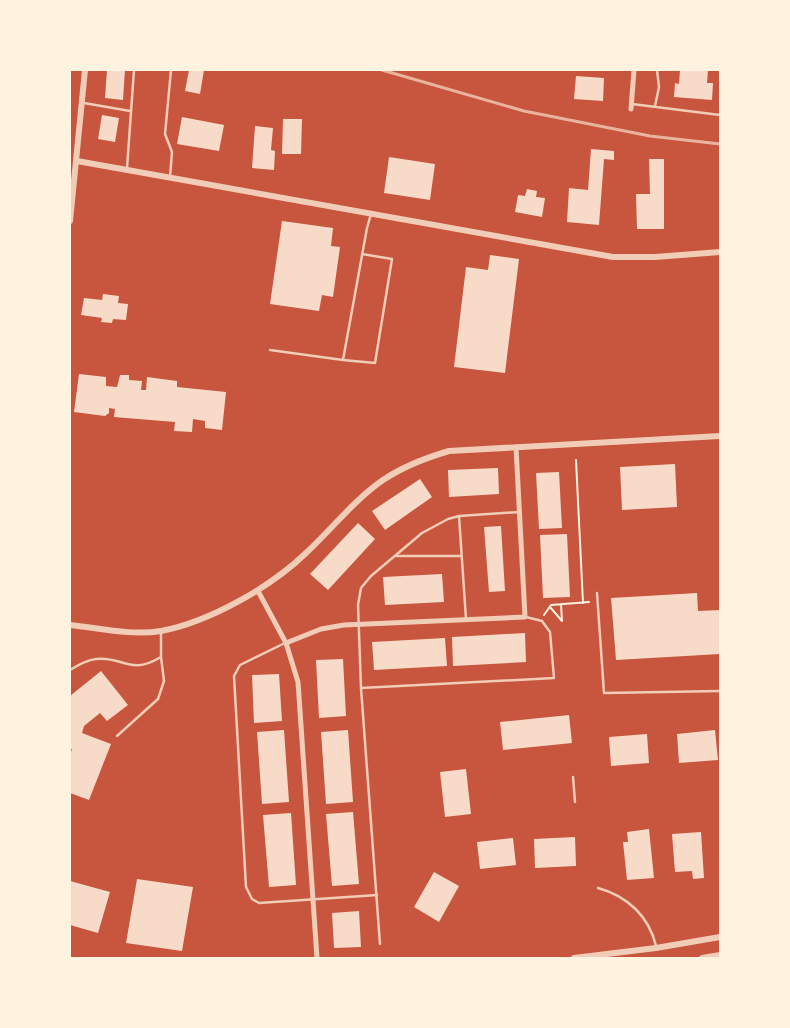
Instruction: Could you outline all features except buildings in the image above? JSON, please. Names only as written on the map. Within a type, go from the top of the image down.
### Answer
[{"type":"street","points":[[70,221],[74,160],[85,70]]},
{"type":"street","points":[[631,106],[634,70]]},
{"type":"street","points":[[74,160],[613,257],[655,257],[720,252]]},
{"type":"street","points":[[70,625],[136,632],[161,631],[229,606],[258,591],[306,554],[354,503],[383,480],[414,462],[449,451],[720,436]]},
{"type":"street","points":[[286,643],[322,629],[358,624],[524,617],[516,447]]},
{"type":"street","points":[[258,591],[286,643],[298,682],[317,958]]},
{"type":"street","points":[[574,958],[656,948],[720,936]]},
{"type":"street","points":[[702,958],[720,955]]},
{"type":"lane","points":[[126,170],[134,70]]},
{"type":"lane","points":[[170,178],[172,152],[165,134],[171,70]]},
{"type":"lane","points":[[655,106],[660,87],[657,70]]},
{"type":"lane","points":[[82,103],[130,111]]},
{"type":"lane","points":[[631,106],[655,106],[720,115]]},
{"type":"lane","points":[[344,360],[362,254],[371,214]]},
{"type":"lane","points":[[270,350],[375,363],[392,260],[362,254]]},
{"type":"lane","points":[[380,944],[361,688],[358,624],[361,588],[371,576],[422,533],[448,519],[459,516],[519,512]]},
{"type":"lane","points":[[459,516],[466,620]]},
{"type":"lane","points":[[395,556],[462,556]]},
{"type":"lane","points":[[598,593],[604,693],[720,691]]},
{"type":"lane","points":[[361,688],[554,678],[550,632],[542,621],[524,617]]},
{"type":"lane","points":[[117,736],[158,699],[164,682],[161,657],[161,631]]},
{"type":"lane","points":[[286,643],[240,665],[234,676],[246,887],[252,899],[259,903],[377,895]]},
{"type":"lane","points":[[70,670],[96,659],[134,667],[151,663],[161,657]]},
{"type":"lane","points":[[573,777],[575,802]]},
{"type":"lane","points":[[598,888],[626,899],[642,914],[654,938],[656,948]]},
{"type":"path","points":[[576,460],[583,603]]},
{"type":"path","points":[[544,615],[550,607],[561,604],[589,602]]},
{"type":"path","points":[[550,607],[562,621],[561,604]]},
{"type":"railway","points":[[382,70],[524,111],[650,136],[720,144]]}]
